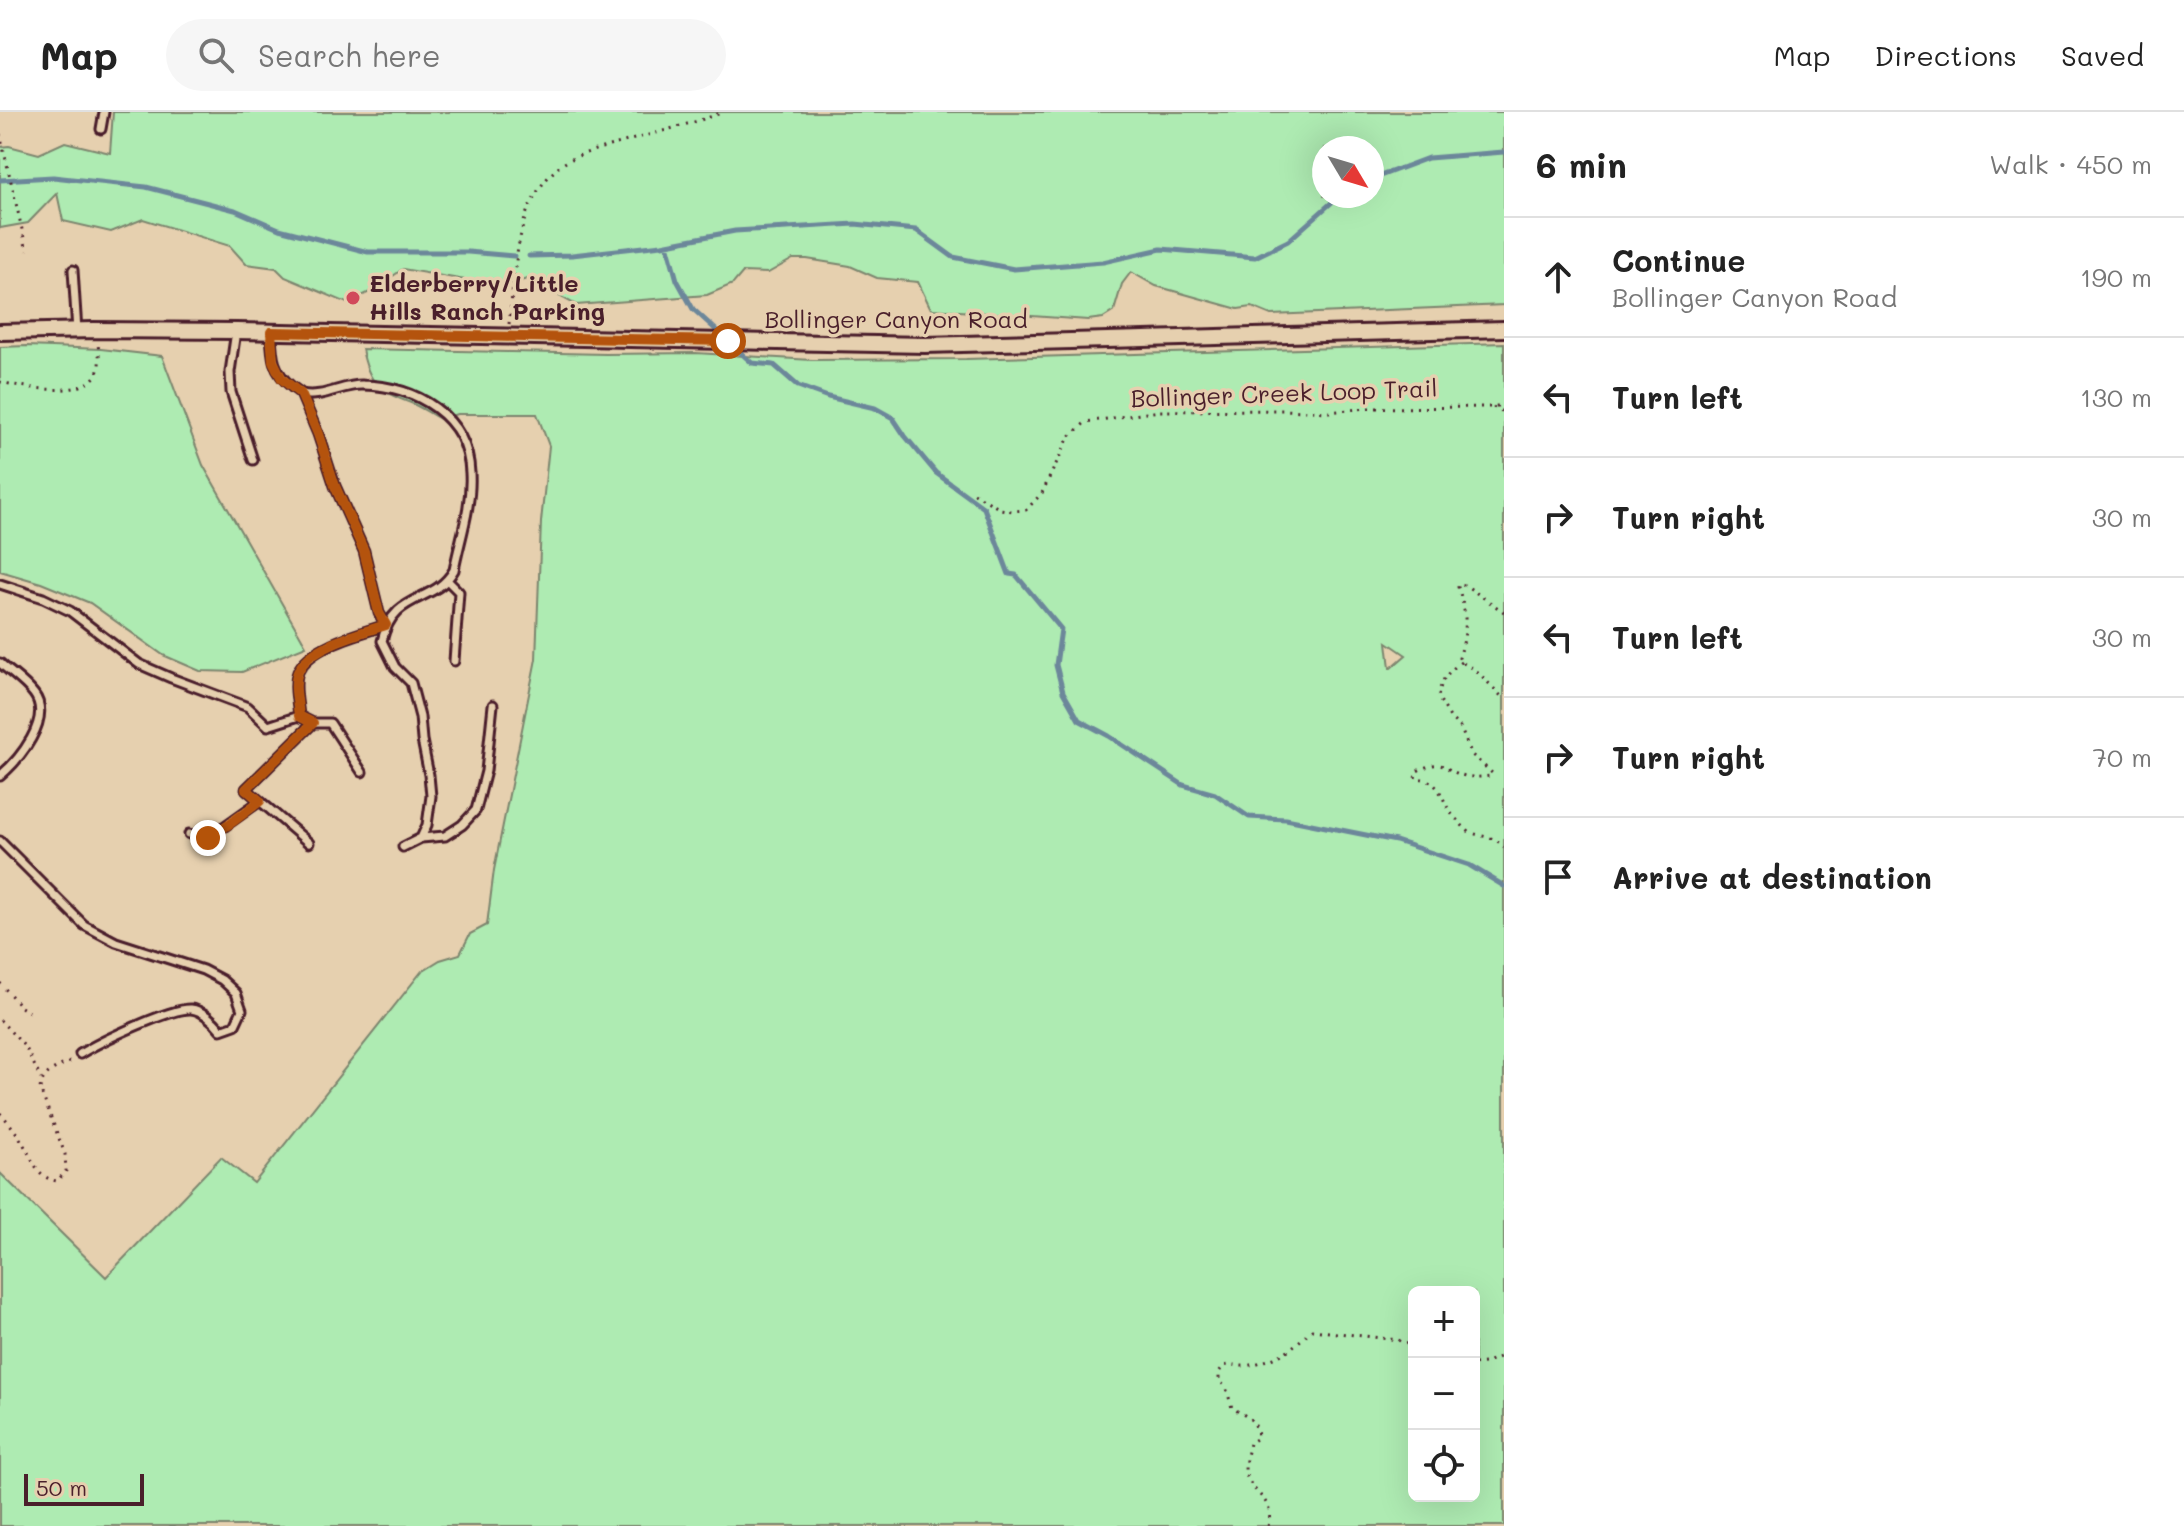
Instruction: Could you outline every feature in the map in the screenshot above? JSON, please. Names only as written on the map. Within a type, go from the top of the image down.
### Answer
[{"type":"street","name":"Bollinger Canyon Road","points":[[0,332],[236,331],[925,345],[1504,329]]},
{"type":"lane","points":[[101,129],[104,112]]},
{"type":"lane","points":[[73,270],[77,331]]},
{"type":"lane","points":[[236,331],[230,372],[231,392],[253,460]]},
{"type":"lane","points":[[271,332],[273,361],[282,379],[301,394],[335,486],[364,551],[379,613],[386,625]]},
{"type":"lane","points":[[301,394],[317,394],[359,384],[389,387],[428,402],[444,413],[459,431],[468,452],[470,496],[454,570],[448,581],[411,600],[395,613],[386,625],[382,641],[395,667],[411,683],[420,717],[431,796],[427,825],[421,838]]},
{"type":"lane","points":[[448,581],[459,592],[454,661]]},
{"type":"lane","points":[[0,584],[43,598],[70,611],[139,664],[248,707],[268,726],[299,716],[313,723],[330,723],[362,772]]},
{"type":"lane","points":[[299,716],[297,672],[310,656],[350,636],[386,625]]},
{"type":"lane","points":[[0,663],[34,694],[41,709],[38,723],[17,762],[0,776]]},
{"type":"lane","points":[[403,847],[421,838],[445,836],[462,825],[476,810],[486,771],[493,705]]},
{"type":"lane","points":[[309,843],[246,789],[313,723]]},
{"type":"lane","points":[[189,834],[208,838],[260,801]]},
{"type":"lane","points":[[0,841],[84,925],[116,942],[203,970],[222,980],[236,993],[242,1010],[235,1025],[221,1030],[212,1019],[192,1009],[162,1016],[80,1054]]},
{"type":"path","points":[[507,338],[518,244],[527,211],[551,174],[567,161],[605,147],[724,112]]},
{"type":"path","points":[[0,134],[27,251]]},
{"type":"path","points":[[0,382],[62,390],[93,378],[98,373],[99,363],[94,330]]},
{"type":"path","name":"Bollinger Creek Loop Trail","points":[[974,493],[1000,509],[1026,510],[1042,493],[1069,437],[1086,422],[1160,411],[1329,412],[1368,408],[1493,407],[1504,404]]},
{"type":"path","points":[[1493,407],[1504,412]]},
{"type":"path","points":[[1504,612],[1459,584],[1466,623],[1466,636],[1459,658],[1476,670],[1504,699]]},
{"type":"path","points":[[1461,662],[1446,674],[1438,697],[1451,719],[1460,727],[1472,755],[1492,773],[1491,776],[1464,776],[1441,764],[1417,771],[1415,778],[1425,778],[1435,784],[1449,812],[1469,832],[1488,836],[1504,847]]},
{"type":"path","points":[[0,983],[29,1012]]},
{"type":"path","points":[[0,1020],[26,1048],[41,1079],[40,1089],[65,1154],[66,1171],[57,1181],[48,1180],[35,1168],[23,1143],[0,1113]]},
{"type":"path","points":[[41,1079],[74,1061],[80,1054]]},
{"type":"path","points":[[1268,1526],[1271,1516],[1268,1504],[1244,1472],[1250,1443],[1258,1438],[1257,1426],[1250,1418],[1232,1408],[1226,1387],[1219,1381],[1223,1366],[1232,1363],[1242,1366],[1271,1359],[1296,1346],[1312,1330],[1398,1340],[1408,1344]]},
{"type":"path","points":[[1480,1363],[1504,1355]]},
{"type":"green space","points":[[113,112],[1504,112],[1504,305],[1271,315],[1252,307],[1238,309],[1156,286],[1131,272],[1122,284],[1114,311],[1103,318],[1088,320],[931,309],[918,282],[877,278],[850,266],[807,259],[793,259],[768,273],[743,272],[733,284],[707,295],[576,305],[528,279],[499,286],[403,269],[370,292],[347,303],[285,277],[276,268],[246,264],[230,246],[143,219],[111,232],[63,221],[57,193],[28,223],[0,228],[0,147],[9,146],[39,154],[65,142],[110,153]]},
{"type":"green space","points":[[1504,343],[1504,1526],[0,1526],[0,1173],[106,1277],[221,1157],[254,1183],[422,971],[440,960],[460,954],[470,934],[487,925],[494,870],[536,659],[541,522],[549,446],[537,414],[457,414],[440,419],[391,395],[372,379],[362,349],[696,353],[812,360],[966,359]],"holes":[[[1387,642],[1406,655],[1390,668]]]},
{"type":"green space","points":[[0,347],[101,349],[162,356],[203,465],[306,646],[242,672],[200,671],[163,655],[90,603],[41,583],[0,571]]},
{"type":"waterway","points":[[1384,174],[1428,158],[1504,152]]},
{"type":"waterway","points":[[0,180],[53,177],[146,187],[235,210],[279,229],[368,252],[468,252],[514,256]]},
{"type":"waterway","points":[[529,256],[572,255],[662,245],[735,231],[855,224],[916,230],[953,257],[1014,269],[1103,262],[1161,249],[1255,257],[1288,241],[1325,208]]},
{"type":"waterway","points":[[667,244],[677,280],[693,309],[725,338]]},
{"type":"waterway","points":[[732,345],[752,363],[774,365],[798,386],[875,408],[893,418],[936,473],[984,508],[1009,574],[1016,575],[1061,629],[1056,665],[1063,692],[1079,720],[1183,785],[1215,794],[1249,817],[1286,819],[1396,841],[1469,865],[1504,886]]},
{"type":"place","name":"Elderberry/Little Hills Ranch Parking","points":[[353,298]]},
{"type":"route","points":[[208,838],[260,801],[246,789],[313,723],[299,716],[296,691],[297,672],[310,656],[350,636],[386,625],[379,613],[364,551],[335,486],[301,394],[282,379],[273,361],[271,332],[728,341]]}]
